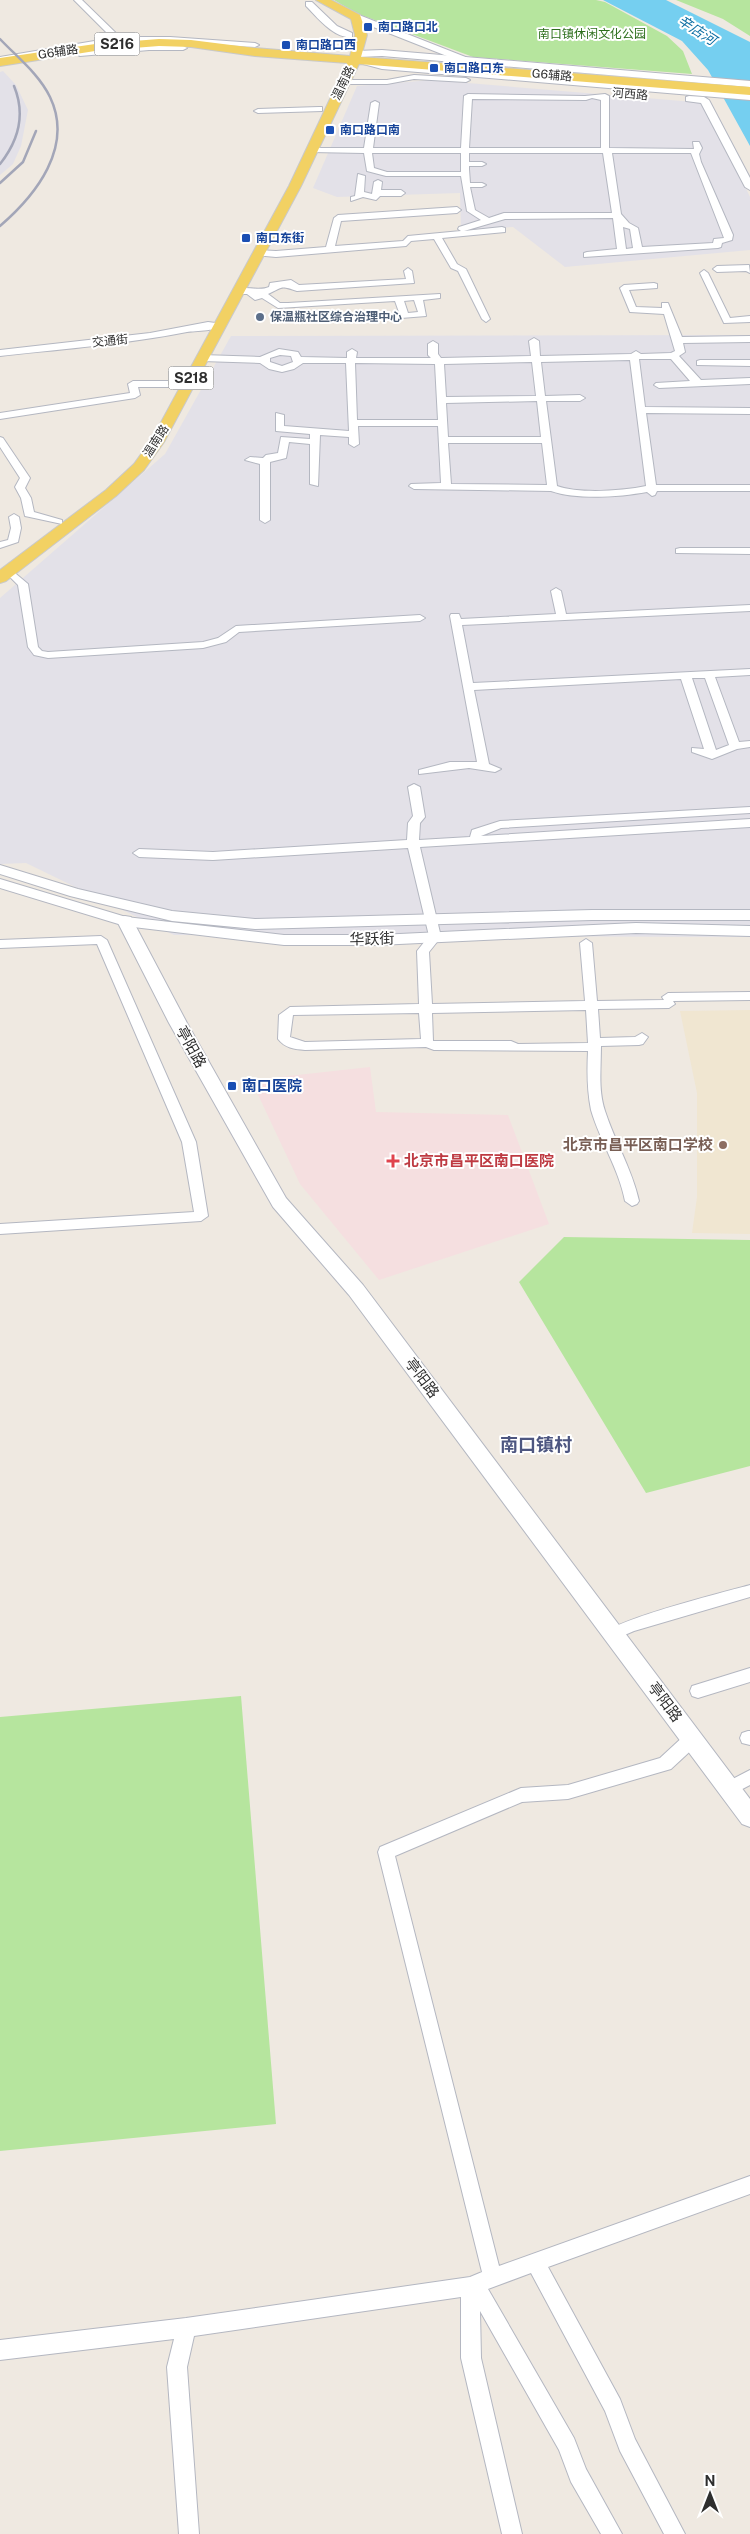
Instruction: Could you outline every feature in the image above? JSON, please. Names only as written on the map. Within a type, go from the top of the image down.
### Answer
[{"type":"main road","points":[[322,0],[356,17]]},
{"type":"main road","points":[[339,10],[349,27],[349,35]]},
{"type":"main road","name":"温南路","points":[[3,572],[58,522],[100,490],[127,464],[147,438],[176,384],[213,325],[276,201],[320,108],[361,35],[356,17]]},
{"type":"main road","name":"温南路","points":[[3,572],[111,493],[138,467],[159,439],[202,358],[213,325],[244,292],[257,254],[295,186],[344,82],[349,56],[349,35]]},
{"type":"main road","name":"G6辅路","points":[[0,60],[122,44],[174,43],[255,48],[694,85],[750,92]]},
{"type":"main road","name":"G6辅路","points":[[694,85],[750,85]]},
{"type":"main road","name":"亭阳路","points":[[125,921],[178,1023],[279,1202],[356,1290],[750,1817]]},
{"type":"street","points":[[78,0],[118,39]]},
{"type":"street","points":[[306,2],[339,10]]},
{"type":"street","points":[[306,2],[334,28],[349,35]]},
{"type":"street","points":[[356,17],[454,54],[465,60]]},
{"type":"street","points":[[0,60],[118,39],[170,39],[255,48]]},
{"type":"street","points":[[0,67],[97,51],[159,48],[255,48]]},
{"type":"street","name":"G6辅路","points":[[349,56],[382,53],[465,60],[694,85]]},
{"type":"street","name":"G6辅路","points":[[349,56],[382,66],[468,77],[694,85]]},
{"type":"street","points":[[344,82],[387,82],[414,77],[468,77]]},
{"type":"street","name":"河西路","points":[[468,77],[704,100],[750,186]]},
{"type":"street","points":[[694,85],[750,97]]},
{"type":"street","points":[[487,220],[470,211],[465,152],[468,96],[605,97],[606,151],[618,215],[622,251]]},
{"type":"street","points":[[373,172],[370,169],[368,151],[375,103]]},
{"type":"street","points":[[258,111],[320,108]]},
{"type":"street","points":[[311,150],[348,154],[368,151],[465,152],[536,148],[606,151],[695,147],[697,162],[729,235],[728,240],[717,241],[718,245],[587,255]]},
{"type":"street","points":[[466,164],[482,164]]},
{"type":"street","points":[[378,182],[376,197],[356,197],[359,175],[367,176],[373,172],[466,174]]},
{"type":"street","points":[[467,185],[482,185]]},
{"type":"street","points":[[378,193],[401,194]]},
{"type":"street","points":[[330,250],[338,218],[445,209],[457,210]]},
{"type":"street","points":[[618,215],[626,225],[634,228],[638,250]]},
{"type":"street","points":[[441,237],[455,230],[472,227],[487,220],[504,216],[618,215]]},
{"type":"street","points":[[257,254],[406,243],[408,239],[502,230]]},
{"type":"street","points":[[441,237],[454,266],[462,269],[486,319]]},
{"type":"street","points":[[717,269],[749,268],[750,270]]},
{"type":"street","points":[[244,292],[255,297],[273,288],[273,285],[291,283],[297,288],[411,281],[408,271]]},
{"type":"street","points":[[704,274],[727,321],[748,319],[750,331]]},
{"type":"street","points":[[299,360],[352,356],[439,361],[673,356],[680,352],[667,308],[633,310],[624,288],[654,286]]},
{"type":"street","points":[[263,294],[278,308],[288,306],[291,314],[419,302],[437,296]]},
{"type":"street","name":"交通街","points":[[0,353],[150,336],[213,325]]},
{"type":"street","points":[[678,340],[750,339]]},
{"type":"street","points":[[534,341],[552,488]]},
{"type":"street","points":[[432,344],[433,355],[439,361],[446,486]]},
{"type":"street","points":[[264,360],[268,355],[279,352],[295,354],[299,360]]},
{"type":"street","points":[[250,460],[265,461],[269,457],[283,456],[284,439],[315,437],[354,439],[352,356]]},
{"type":"street","points":[[635,356],[652,491]]},
{"type":"street","points":[[673,356],[680,361],[690,378],[700,384]]},
{"type":"street","points":[[202,358],[264,360]]},
{"type":"street","points":[[264,360],[267,365],[281,369],[296,365],[299,360]]},
{"type":"street","points":[[700,363],[750,363]]},
{"type":"street","points":[[659,385],[750,381]]},
{"type":"street","points":[[0,416],[135,395],[133,384],[176,384]]},
{"type":"street","points":[[442,400],[580,398]]},
{"type":"street","points":[[641,410],[750,411]]},
{"type":"street","points":[[279,415],[279,429],[315,437]]},
{"type":"street","points":[[353,423],[443,423]]},
{"type":"street","points":[[315,437],[315,484]]},
{"type":"street","points":[[0,440],[25,478],[24,484],[20,486],[26,498],[28,514]]},
{"type":"street","points":[[444,440],[546,440]]},
{"type":"street","points":[[265,461],[265,520]]},
{"type":"street","points":[[414,486],[516,489],[552,488],[566,493],[750,488]]},
{"type":"street","points":[[0,518],[28,514],[58,522]]},
{"type":"street","points":[[0,544],[14,542],[16,528],[14,517]]},
{"type":"street","points":[[680,551],[750,551]]},
{"type":"street","points":[[3,572],[23,584],[33,647],[38,653],[48,655],[204,645],[222,640],[236,629],[420,618]]},
{"type":"street","points":[[556,591],[562,617]]},
{"type":"street","points":[[482,764],[455,619],[562,617],[750,608]]},
{"type":"street","points":[[467,688],[750,672]]},
{"type":"street","points":[[709,674],[735,746]]},
{"type":"street","points":[[685,675],[712,756]]},
{"type":"street","points":[[696,750],[712,756],[735,746],[750,744]]},
{"type":"street","points":[[423,772],[436,768],[482,764],[495,769]]},
{"type":"street","points":[[414,787],[419,817],[414,823],[413,843],[430,920],[436,937],[423,951],[427,1043]]},
{"type":"street","points":[[475,840],[476,833],[500,826],[750,810]]},
{"type":"street","points":[[139,853],[213,856],[750,823]]},
{"type":"street","name":"华跃街","points":[[0,869],[75,892],[172,916],[255,924],[592,915],[750,915]]},
{"type":"street","name":"华跃街","points":[[0,883],[125,921],[284,940],[436,937],[636,928],[750,931]]},
{"type":"street","points":[[0,944],[101,940],[189,1142],[201,1216],[0,1229]]},
{"type":"street","points":[[586,943],[595,1044],[593,1076],[598,1110],[629,1186],[632,1201]]},
{"type":"street","points":[[642,1037],[639,1041],[595,1044],[434,1046],[427,1043],[305,1046],[291,1044],[284,1039],[285,1015],[290,1011],[591,1007],[603,1004],[750,996]]},
{"type":"street","points":[[613,1634],[630,1626],[750,1591]]},
{"type":"street","points":[[698,1691],[750,1675]]},
{"type":"street","points":[[493,2278],[386,1852],[521,1796],[568,1792],[665,1764],[692,1740]]},
{"type":"street","points":[[729,1788],[750,1777]]},
{"type":"street","points":[[470,2286],[750,2185]]},
{"type":"street","points":[[535,2262],[613,2406],[628,2444],[675,2534]]},
{"type":"street","points":[[470,2286],[471,2358],[512,2534]]},
{"type":"street","points":[[0,2350],[186,2328],[476,2286],[567,2445],[578,2475],[612,2534]]},
{"type":"street","points":[[186,2328],[177,2367],[189,2534]]},
{"type":"shaded area","points":[[3,71],[16,85],[28,110],[21,146],[13,164],[0,175],[0,72]]},
{"type":"shaded area","points":[[432,80],[706,103],[750,197],[750,250],[565,267],[513,227],[461,230],[460,193],[337,197],[313,188],[357,86]]},
{"type":"shaded area","points":[[750,335],[750,937],[174,935],[26,863],[0,864],[0,598],[165,454],[231,336]]},
{"type":"shaded area","name":"北京市昌平区南口学校","points":[[750,1010],[750,1234],[692,1233],[697,1197],[697,1093],[680,1011]]},
{"type":"shaded area","points":[[370,1067],[376,1112],[508,1115],[549,1224],[379,1280],[300,1184],[251,1080]]},
{"type":"green space","name":"南口镇休闲文化公园","points":[[334,0],[596,0],[605,2],[667,36],[683,51],[692,74],[473,57],[356,13]]},
{"type":"green space","name":"南口镇休闲文化公园","points":[[676,0],[750,0],[750,36],[723,19]]},
{"type":"green space","points":[[564,1237],[750,1240],[750,1466],[646,1493],[519,1282]]},
{"type":"green space","points":[[241,1696],[276,2124],[0,2151],[0,1717]]},
{"type":"water","name":"辛店河","points":[[603,0],[666,0],[750,42],[750,146],[708,70],[682,41]]},
{"type":"railway","points":[[0,39],[34,73],[50,97],[56,116],[57,134],[54,152],[48,169],[26,200],[0,226]]},
{"type":"railway","points":[[0,164],[12,146],[19,127],[20,107],[14,86]]},
{"type":"railway","points":[[0,183],[23,162],[36,131]]},
{"type":"place","name":"南口路口北","points":[[368,27]]},
{"type":"place","name":"南口路口西","points":[[286,45]]},
{"type":"place","name":"南口路口东","points":[[434,68]]},
{"type":"place","name":"南口路口南","points":[[330,130]]},
{"type":"place","name":"南口东街","points":[[246,238]]},
{"type":"place","name":"保温瓶社区综合治理中心","points":[[260,317]]},
{"type":"place","name":"南口医院","points":[[232,1086]]},
{"type":"place","name":"北京市昌平区南口学校","points":[[723,1145]]},
{"type":"place","name":"北京市昌平区南口医院","points":[[393,1161]]},
{"type":"district","name":"南口镇村","points":[[536,1445]]}]
